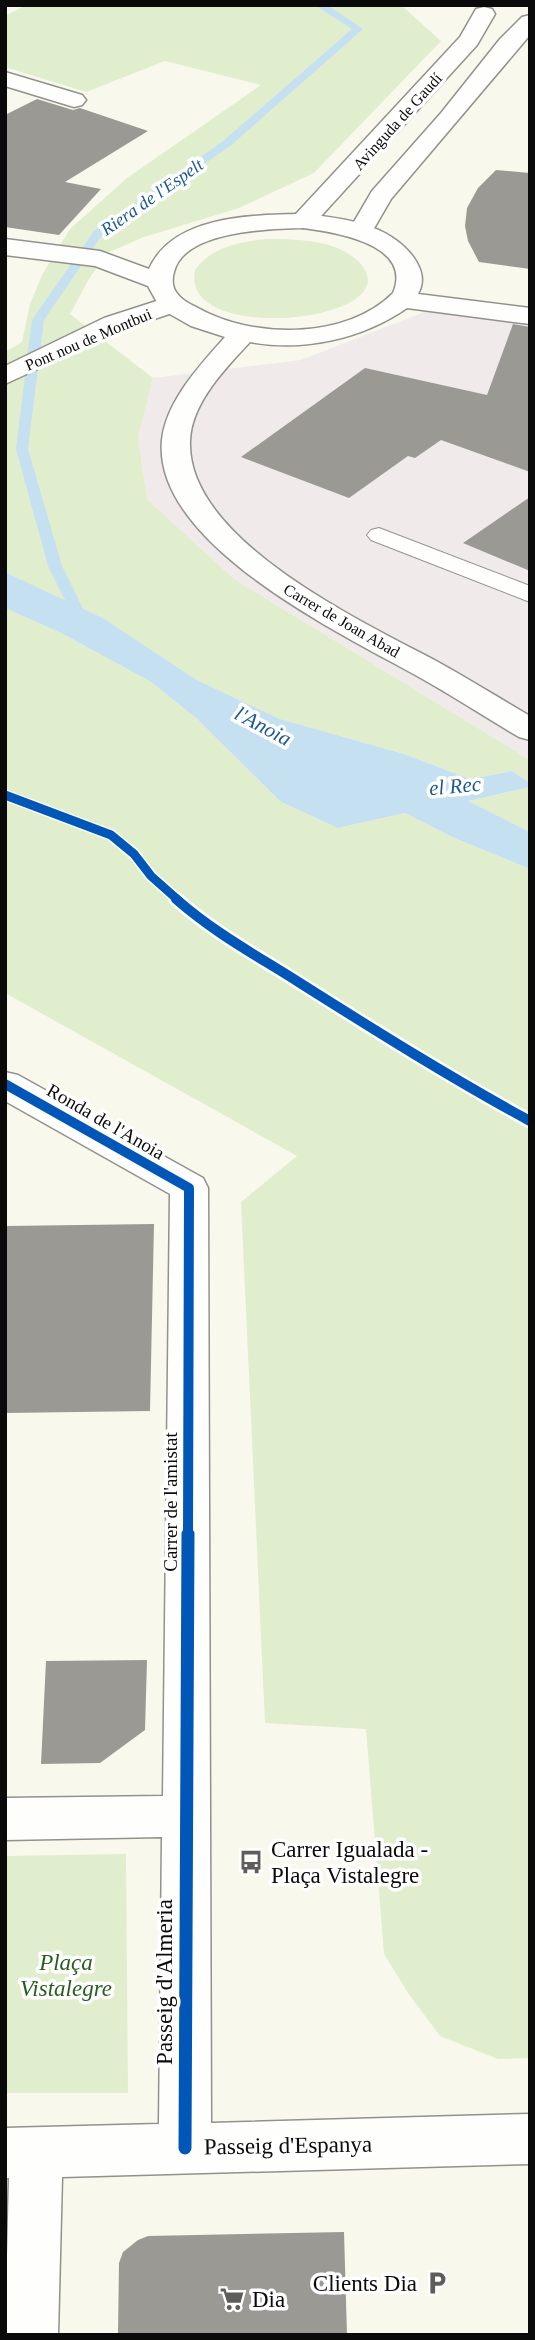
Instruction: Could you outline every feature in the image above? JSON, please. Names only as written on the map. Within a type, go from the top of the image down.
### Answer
[{"type":"street","points":[[478,10],[530,20]]},
{"type":"street","name":"Avinguda de Gaudí","points":[[303,221],[469,40],[478,10]]},
{"type":"street","name":"Avinguda de Gaudí","points":[[360,232],[381,196],[530,20]]},
{"type":"street","points":[[5,79],[74,100]]},
{"type":"street","points":[[5,247],[132,261],[222,228],[261,222],[303,221],[360,232],[392,249],[409,270],[410,285],[402,300],[387,313],[338,331],[307,335],[243,333],[214,326],[190,316],[172,304],[163,293],[159,281],[162,266],[172,252],[190,240]]},
{"type":"street","points":[[132,261],[159,281]]},
{"type":"street","points":[[402,300],[530,316]]},
{"type":"street","name":"Pont nou de Montbui","points":[[5,376],[113,324],[172,304]]},
{"type":"street","name":"Carrer de Joan Abad","points":[[243,333],[219,359],[187,406],[176,442],[178,473],[192,502],[251,564],[306,602],[530,730]]},
{"type":"street","name":"Ronda de l'Anoia","points":[[5,1084],[189,1188]]},
{"type":"street","name":"Carrer de l'amistat","points":[[186,1816],[189,1188]]},
{"type":"street","points":[[5,1819],[186,1816]]},
{"type":"street","name":"Passeig d'Almeria","points":[[185,2148],[186,1816]]},
{"type":"street","name":"Passeig d'Espanya","points":[[21,2154],[530,2140]]},
{"type":"street","points":[[21,2154],[30,2335]]},
{"type":"lane","points":[[379,535],[530,595]]},
{"type":"shaded area","points":[[445,304],[530,315],[530,760],[234,579],[147,499],[138,438],[153,378],[301,360]]},
{"type":"green space","points":[[26,5],[401,5],[441,41],[314,173],[239,208],[144,237],[107,253],[70,314],[153,378],[138,438],[147,499],[234,579],[530,760],[530,783],[512,771],[470,779],[404,754],[280,719],[197,680],[103,618],[5,572],[5,352],[22,342],[30,304],[42,275],[70,229],[127,178],[261,85],[165,61],[86,92],[5,67],[5,16]]},
{"type":"green space","points":[[266,239],[314,242],[338,248],[358,261],[368,282],[356,299],[329,311],[293,317],[255,317],[222,310],[200,294],[195,270],[209,256],[227,247]]},
{"type":"green space","points":[[5,608],[63,634],[151,682],[196,718],[281,802],[338,828],[405,813],[452,837],[530,869],[530,2058],[498,2059],[440,2036],[408,1993],[384,1954],[366,1729],[265,1723],[241,1202],[297,1156],[5,993]]},
{"type":"green space","points":[[530,787],[530,832],[467,801]]},
{"type":"green space","name":"Plaça Vistalegre","points":[[126,1854],[128,2093],[5,2093],[5,1856]]},
{"type":"water","points":[[5,572],[103,618],[197,680],[280,719],[404,754],[470,779],[512,771],[530,783],[530,787],[468,801],[530,832],[530,869],[452,837],[405,813],[338,828],[281,802],[196,718],[151,682],[63,634],[5,608]]},
{"type":"building","points":[[37,99],[73,110],[80,108],[148,131],[65,182],[101,189],[59,235],[5,227],[5,115]]},
{"type":"building","points":[[496,170],[530,173],[530,269],[479,262],[468,241],[465,226],[467,208],[478,188]]},
{"type":"building","points":[[513,324],[530,327],[530,472],[441,440],[415,458],[408,456],[349,498],[241,457],[365,368],[487,395]]},
{"type":"building","points":[[530,497],[530,571],[463,543]]},
{"type":"building","points":[[154,1224],[150,1411],[5,1413],[5,1226]]},
{"type":"building","points":[[147,1660],[145,1730],[100,1763],[41,1764],[46,1661]]},
{"type":"building","name":"Dia","points":[[344,2232],[347,2335],[118,2335],[119,2263],[123,2252],[138,2240],[148,2236]]},
{"type":"waterway","name":"Riera de l'Espelt","points":[[80,617],[55,566],[22,449],[38,320],[98,233],[226,144],[358,29],[320,5]]},
{"type":"cycle path","points":[[5,795],[111,835],[134,854],[151,876],[205,924],[235,945],[267,962],[433,1068],[530,1121]]},
{"type":"cycle path","points":[[5,1084],[189,1188],[185,2148]]},
{"type":"place","name":"Carrer Igualada - Plaça Vistalegre","points":[[251,1862]]},
{"type":"place","name":"Clients Dia","points":[[437,2283]]},
{"type":"place","name":"Dia","points":[[232,2299]]},
{"type":"water label","name":"l'Anoia","points":[[263,726]]},
{"type":"water label","name":"el Rec","points":[[455,786]]}]
